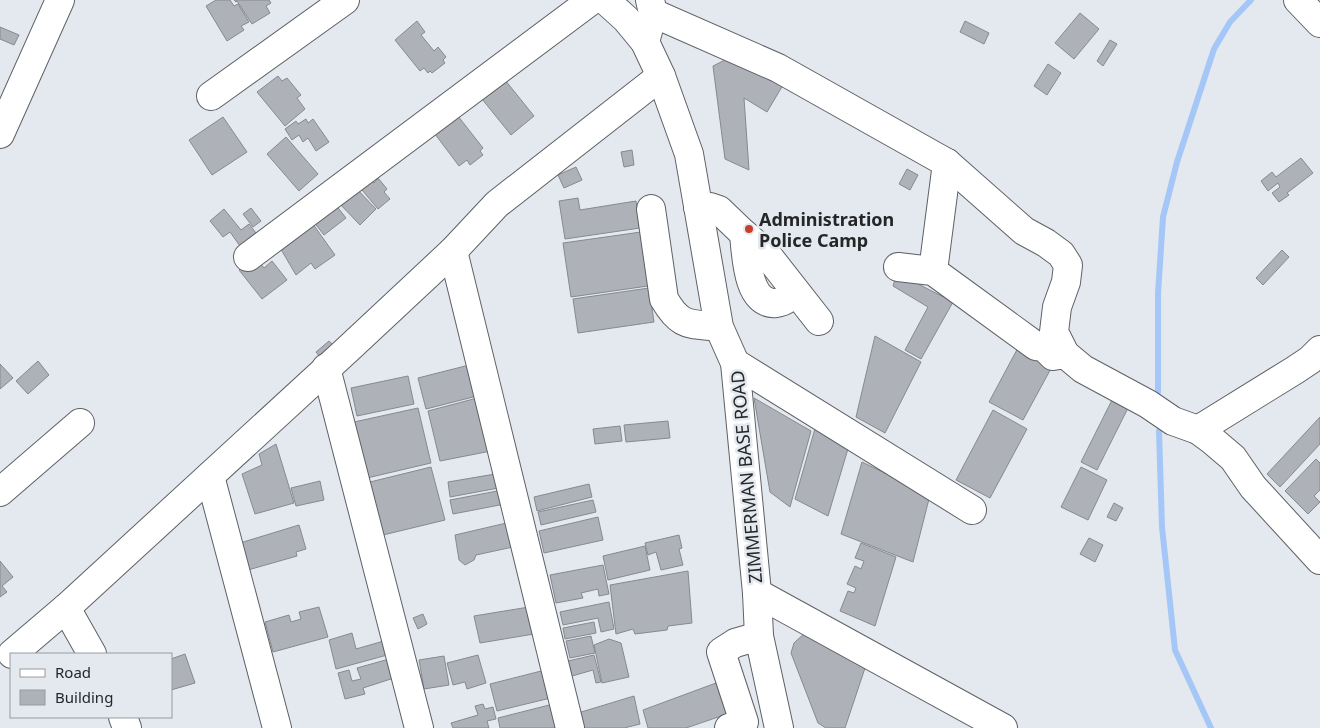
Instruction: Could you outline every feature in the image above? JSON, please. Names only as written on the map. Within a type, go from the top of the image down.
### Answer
[{"type":"street","points":[[0,134],[60,0]]},
{"type":"street","points":[[211,96],[345,0]]},
{"type":"street","points":[[248,257],[592,0]]},
{"type":"street","name":"ZIMMERMAN BASE ROAD","points":[[605,0],[626,19],[645,42],[661,76],[689,154],[720,328],[735,362],[757,593],[759,636],[779,728]]},
{"type":"street","points":[[1298,0],[1320,23]]},
{"type":"street","points":[[645,42],[652,7],[778,68],[946,163],[1024,230],[1061,254],[1068,265],[1066,282],[1057,307],[1054,332],[1065,354],[1083,369],[1148,404],[1173,421],[1198,430],[1233,458],[1253,487],[1320,560]]},
{"type":"street","points":[[14,653],[210,476],[452,251],[496,204],[661,76]]},
{"type":"street","points":[[933,271],[946,163]]},
{"type":"street","points":[[698,207],[710,207],[719,210],[744,234],[748,277],[758,294],[765,301],[772,304],[786,300],[795,291],[819,321]]},
{"type":"street","points":[[651,209],[664,299],[671,312],[685,322],[720,328]]},
{"type":"street","points":[[452,251],[570,728]]},
{"type":"street","points":[[898,267],[933,271],[1036,346],[1044,347],[1054,356],[1065,354]]},
{"type":"street","points":[[1198,430],[1295,370],[1310,360],[1320,350]]},
{"type":"street","points":[[735,362],[972,510]]},
{"type":"street","points":[[326,368],[419,728]]},
{"type":"street","points":[[0,492],[80,423]]},
{"type":"street","points":[[210,476],[277,728]]},
{"type":"street","points":[[757,593],[1003,728]]},
{"type":"street","points":[[66,608],[91,653]]},
{"type":"street","points":[[729,728],[744,722],[721,652],[735,644],[759,636]]},
{"type":"street","points":[[0,665],[10,657]]},
{"type":"building","points":[[216,0],[230,0],[234,6],[238,4],[249,22],[241,26],[244,30],[227,41],[206,6]]},
{"type":"building","points":[[234,0],[269,0],[271,3],[266,6],[270,13],[252,24],[237,1]]},
{"type":"building","points":[[1080,13],[1099,29],[1074,59],[1055,43]]},
{"type":"building","points":[[417,21],[425,32],[421,35],[434,51],[438,47],[446,57],[443,60],[445,63],[432,73],[430,71],[428,73],[424,68],[420,71],[395,40]]},
{"type":"building","points":[[965,21],[989,33],[984,44],[960,32]]},
{"type":"building","points":[[0,27],[19,35],[14,45],[0,39]]},
{"type":"building","points":[[1110,40],[1117,44],[1103,66],[1097,61]]},
{"type":"building","points":[[729,58],[783,85],[767,112],[744,98],[749,170],[725,159],[713,66]]},
{"type":"building","points":[[1048,64],[1061,73],[1047,95],[1034,86]]},
{"type":"building","points":[[501,75],[534,116],[511,135],[478,94]]},
{"type":"building","points":[[278,76],[282,81],[287,78],[301,95],[297,98],[305,109],[285,126],[257,92]]},
{"type":"building","points":[[454,111],[483,148],[480,151],[483,155],[470,165],[467,160],[459,166],[435,134]]},
{"type":"building","points":[[223,117],[247,152],[212,175],[189,140]]},
{"type":"building","points":[[306,119],[308,123],[313,119],[329,142],[316,151],[308,138],[303,142],[299,135],[292,140],[285,129],[296,121],[298,124]]},
{"type":"building","points":[[286,137],[318,174],[299,191],[267,154]]},
{"type":"building","points":[[632,150],[634,165],[624,167],[621,152]]},
{"type":"building","points":[[1301,158],[1313,173],[1287,193],[1289,195],[1279,202],[1272,193],[1280,187],[1278,183],[1268,191],[1261,181],[1272,172],[1276,177]]},
{"type":"building","points":[[576,167],[582,180],[564,188],[558,175]]},
{"type":"building","points":[[907,169],[918,175],[910,190],[899,184]]},
{"type":"building","points":[[368,175],[374,183],[378,178],[387,189],[384,192],[390,199],[378,209],[357,184]]},
{"type":"building","points":[[355,187],[376,209],[360,225],[338,202]]},
{"type":"building","points":[[578,198],[580,210],[636,201],[640,228],[565,239],[559,201]]},
{"type":"building","points":[[335,204],[346,218],[324,235],[313,221]]},
{"type":"building","points":[[251,208],[261,221],[253,227],[243,214]]},
{"type":"building","points":[[224,209],[241,230],[249,224],[256,233],[240,246],[230,232],[223,237],[210,221]]},
{"type":"building","points":[[310,220],[335,255],[315,269],[311,263],[296,275],[279,246]]},
{"type":"building","points":[[641,232],[648,286],[571,297],[563,243]]},
{"type":"building","points":[[1282,250],[1289,257],[1263,285],[1256,278]]},
{"type":"building","points":[[255,257],[264,268],[272,261],[287,280],[262,299],[239,270]]},
{"type":"building","points":[[897,273],[953,302],[921,359],[905,350],[928,307],[893,286]]},
{"type":"building","points":[[649,288],[654,322],[578,333],[573,299]]},
{"type":"building","points":[[875,336],[921,362],[885,433],[856,417]]},
{"type":"building","points":[[329,341],[334,346],[320,357],[316,352]]},
{"type":"building","points":[[1020,344],[1054,363],[1023,420],[989,402]]},
{"type":"building","points":[[38,361],[49,375],[28,394],[16,381]]},
{"type":"building","points":[[0,364],[13,378],[0,389]]},
{"type":"building","points":[[473,364],[481,395],[426,409],[418,378]]},
{"type":"building","points":[[408,376],[414,404],[357,416],[351,388]]},
{"type":"building","points":[[1114,396],[1130,404],[1097,470],[1081,462]]},
{"type":"building","points":[[481,397],[496,450],[440,461],[428,411]]},
{"type":"building","points":[[754,398],[811,431],[790,507],[770,492]]},
{"type":"building","points":[[418,408],[431,463],[367,478],[354,422]]},
{"type":"building","points":[[993,410],[1027,429],[990,498],[956,480]]},
{"type":"building","points":[[1320,417],[1320,444],[1280,487],[1267,474]]},
{"type":"building","points":[[668,421],[670,438],[626,442],[624,425]]},
{"type":"building","points":[[816,425],[850,442],[828,516],[795,499]]},
{"type":"building","points":[[620,426],[622,441],[595,444],[593,429]]},
{"type":"building","points":[[276,444],[294,503],[255,514],[242,474],[262,465],[259,454]]},
{"type":"building","points":[[1316,459],[1320,463],[1320,490],[1314,496],[1320,502],[1308,514],[1285,491]]},
{"type":"building","points":[[862,462],[930,495],[913,562],[841,534]]},
{"type":"building","points":[[431,467],[445,520],[379,536],[366,483]]},
{"type":"building","points":[[1081,467],[1107,480],[1088,520],[1061,507]]},
{"type":"building","points":[[501,473],[504,487],[450,497],[448,482]]},
{"type":"building","points":[[320,481],[324,500],[296,506],[291,488]]},
{"type":"building","points":[[589,484],[592,497],[537,511],[534,497]]},
{"type":"building","points":[[508,489],[510,503],[453,514],[450,500]]},
{"type":"building","points":[[593,500],[596,512],[541,525],[538,512]]},
{"type":"building","points":[[1114,503],[1123,508],[1116,521],[1107,517]]},
{"type":"building","points":[[598,517],[603,540],[544,553],[539,531]]},
{"type":"building","points":[[515,521],[522,545],[476,555],[474,560],[465,565],[459,560],[455,535]]},
{"type":"building","points":[[299,525],[306,549],[296,552],[297,556],[248,570],[240,543]]},
{"type":"building","points":[[679,535],[682,548],[679,549],[683,565],[661,570],[656,552],[648,555],[645,543]]},
{"type":"building","points":[[1089,538],[1103,545],[1095,562],[1080,554]]},
{"type":"building","points":[[861,543],[896,557],[875,626],[840,611],[848,591],[854,593],[856,588],[847,584],[855,566],[861,569],[864,561],[855,558]]},
{"type":"building","points":[[645,546],[650,570],[608,580],[603,556]]},
{"type":"building","points":[[0,561],[13,577],[2,586],[7,592],[0,597]]},
{"type":"building","points":[[603,565],[609,594],[599,596],[598,589],[581,593],[583,598],[556,603],[550,575]]},
{"type":"building","points":[[688,571],[692,623],[668,626],[667,630],[635,634],[633,629],[616,634],[610,585]]},
{"type":"building","points":[[609,602],[614,629],[601,632],[598,618],[563,625],[560,612]]},
{"type":"building","points":[[535,606],[540,633],[480,643],[474,616]]},
{"type":"building","points":[[319,607],[328,637],[273,652],[265,622],[289,615],[291,622],[301,619],[299,612]]},
{"type":"building","points":[[423,614],[427,624],[418,629],[413,618]]},
{"type":"building","points":[[594,622],[596,633],[565,639],[563,628]]},
{"type":"building","points":[[807,631],[865,668],[845,728],[826,728],[818,723],[791,653],[794,643]]},
{"type":"building","points":[[352,633],[356,649],[387,640],[391,654],[336,669],[329,640]]},
{"type":"building","points":[[591,636],[595,653],[570,658],[566,641]]},
{"type":"building","points":[[609,639],[621,643],[629,677],[602,683],[594,645]]},
{"type":"building","points":[[185,654],[195,683],[172,690],[172,659]]},
{"type":"building","points":[[478,655],[486,683],[467,689],[465,682],[453,685],[447,663]]},
{"type":"building","points":[[594,655],[601,682],[596,683],[593,670],[572,676],[568,661]]},
{"type":"building","points":[[444,656],[449,685],[424,689],[419,660]]},
{"type":"building","points":[[389,659],[394,678],[363,688],[365,694],[345,699],[338,673],[349,670],[352,681],[361,679],[357,668]]},
{"type":"building","points":[[553,668],[559,696],[497,711],[490,684]]},
{"type":"building","points":[[716,683],[727,714],[686,728],[648,728],[643,710]]},
{"type":"building","points":[[634,696],[640,724],[624,728],[581,728],[578,713]]},
{"type":"building","points":[[557,703],[559,728],[500,728],[498,718]]},
{"type":"building","points":[[483,704],[485,709],[493,707],[496,719],[487,721],[489,728],[453,728],[451,723],[478,715],[475,706]]},
{"type":"waterway","points":[[1158,392],[1158,294],[1163,217],[1177,162],[1214,49],[1230,22],[1251,0]]},
{"type":"waterway","points":[[1159,431],[1162,527],[1175,650],[1211,728]]},
{"type":"place","name":"Administration Police Camp","points":[[749,229]]}]
